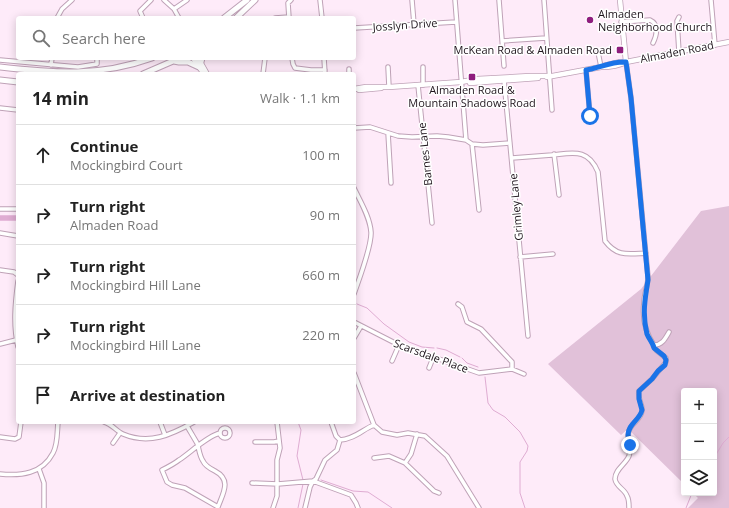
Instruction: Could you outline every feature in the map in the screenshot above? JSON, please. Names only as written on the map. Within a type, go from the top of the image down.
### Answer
[{"type":"main road","points":[[227,16],[247,0]]},
{"type":"main road","points":[[238,16],[255,0]]},
{"type":"main road","points":[[0,67],[50,72],[91,72],[117,69],[146,60]]},
{"type":"main road","points":[[148,72],[175,60]]},
{"type":"main road","points":[[178,60],[179,62],[200,61]]},
{"type":"main road","points":[[0,80],[16,82]]},
{"type":"street","points":[[59,16],[62,9],[72,0]]},
{"type":"street","points":[[142,16],[140,11],[150,0]]},
{"type":"street","points":[[164,0],[178,16]]},
{"type":"street","points":[[174,10],[187,0]]},
{"type":"street","points":[[289,16],[288,3],[291,0]]},
{"type":"street","points":[[320,0],[322,16]]},
{"type":"street","points":[[412,0],[414,24]]},
{"type":"street","points":[[455,0],[466,140]]},
{"type":"street","points":[[499,0],[504,66]]},
{"type":"street","points":[[544,0],[552,110]]},
{"type":"street","points":[[620,0],[621,22],[631,98],[646,253],[648,280],[644,302],[644,321],[648,336],[656,350],[666,358],[666,362],[652,379],[639,391],[642,413],[629,430],[629,457],[618,470],[616,476],[617,485],[627,495],[629,508]]},
{"type":"street","points":[[711,0],[715,45]]},
{"type":"street","points":[[679,17],[677,21],[679,52]]},
{"type":"street","points":[[621,22],[650,20],[654,22],[656,25],[656,37],[653,43]]},
{"type":"street","name":"Josslyn Drive","points":[[356,28],[456,22]]},
{"type":"street","points":[[502,41],[546,38]]},
{"type":"street","name":"Almaden Road","points":[[356,89],[373,86],[389,87],[461,82],[477,83],[504,79],[549,76],[620,65],[626,62],[729,42]]},
{"type":"street","points":[[598,52],[601,67]]},
{"type":"street","points":[[0,60],[78,67],[97,64],[97,60]]},
{"type":"street","points":[[51,65],[52,60]]},
{"type":"street","points":[[263,72],[265,60]]},
{"type":"street","points":[[292,60],[292,64],[295,68],[325,72],[324,60]]},
{"type":"street","points":[[200,61],[205,72]]},
{"type":"street","points":[[388,67],[389,87]]},
{"type":"street","name":"Barnes Lane","points":[[423,67],[421,85],[423,137],[432,223]]},
{"type":"street","points":[[586,70],[590,116]]},
{"type":"street","name":"Grimley Lane","points":[[504,79],[528,336]]},
{"type":"street","points":[[0,108],[16,110]]},
{"type":"street","points":[[356,128],[370,127],[398,136],[437,136],[466,140],[472,144],[483,145],[510,143]]},
{"type":"street","points":[[388,133],[391,184]]},
{"type":"street","points":[[472,144],[479,210]]},
{"type":"street","points":[[512,158],[574,152],[590,158],[598,172],[605,241],[610,248],[617,252],[626,254],[646,253]]},
{"type":"street","points":[[554,154],[559,195]]},
{"type":"street","points":[[356,192],[367,217],[371,231],[370,244],[356,288]]},
{"type":"street","points":[[0,209],[16,209]]},
{"type":"street","points":[[0,234],[16,236]]},
{"type":"street","points":[[520,257],[552,254]]},
{"type":"street","points":[[0,270],[16,274]]},
{"type":"street","points":[[0,344],[16,340],[14,307],[16,294]]},
{"type":"street","points":[[458,304],[462,307],[467,322],[481,329],[507,356],[512,362],[512,369],[524,374]]},
{"type":"street","name":"Scarsdale Place","points":[[356,323],[399,345],[479,373],[512,369]]},
{"type":"street","points":[[356,335],[361,326]]},
{"type":"street","points":[[654,345],[663,342],[669,332]]},
{"type":"street","points":[[392,361],[399,345]]},
{"type":"street","points":[[429,368],[433,358]]},
{"type":"street","points":[[356,378],[374,425],[382,432],[398,435],[408,433],[425,436],[447,456],[478,508]]},
{"type":"street","points":[[0,437],[15,439],[19,437],[21,424]]},
{"type":"street","points":[[0,474],[22,475],[39,468],[53,454],[58,424]]},
{"type":"street","points":[[107,424],[120,433],[134,439],[150,440],[190,424]]},
{"type":"street","points":[[161,424],[164,435]]},
{"type":"street","points":[[274,508],[277,496],[277,467],[280,448],[277,424]]},
{"type":"street","points":[[332,424],[336,436],[340,440]]},
{"type":"street","points":[[340,440],[344,440],[361,433],[374,425]]},
{"type":"street","points":[[187,426],[198,446],[203,462],[225,479],[226,485],[218,507],[185,488],[172,485],[167,482],[162,470],[180,460],[198,446],[216,434],[220,433]]},
{"type":"street","points":[[113,443],[120,433]]},
{"type":"street","points":[[405,463],[411,454],[417,434]]},
{"type":"street","points":[[305,508],[310,487],[316,479],[325,460],[337,450],[340,440]]},
{"type":"street","points":[[256,442],[279,441]]},
{"type":"street","points":[[374,458],[389,456],[405,463],[434,491],[439,493]]},
{"type":"street","points":[[39,468],[44,483],[44,508]]},
{"type":"street","points":[[252,483],[278,484],[313,482],[351,495],[358,508]]},
{"type":"shaded area","points":[[729,206],[729,508],[688,508],[698,498],[696,496],[717,496],[717,388],[681,388],[681,481],[628,429],[621,435],[548,364],[641,289],[701,211]]},
{"type":"waterway","points":[[0,218],[16,218]]},
{"type":"waterway","points":[[357,304],[367,308],[384,324],[409,342],[422,347],[434,348]]},
{"type":"waterway","points":[[437,348],[446,350],[460,357]]},
{"type":"waterway","points":[[462,358],[467,363],[478,367]]},
{"type":"waterway","points":[[485,377],[488,403],[493,410],[505,417],[520,432],[528,446],[527,451],[520,462],[520,493],[525,508]]},
{"type":"waterway","points":[[299,424],[301,430],[297,456],[303,480]]},
{"type":"waterway","points":[[717,453],[729,437]]},
{"type":"waterway","points":[[321,480],[353,491],[368,492],[392,508]]},
{"type":"waterway","points":[[298,508],[303,484]]},
{"type":"waterway","points":[[686,508],[691,496]]},
{"type":"place","name":"Almaden Neighborhood Church","points":[[590,20]]},
{"type":"place","name":"McKean Road & Almaden Road","points":[[620,50]]},
{"type":"place","name":"Almaden Road & Mountain Shadows Road","points":[[472,77]]},
{"type":"route","points":[[590,116],[586,70],[608,64],[626,62],[631,98],[648,280],[644,302],[644,321],[648,336],[654,345],[654,348],[666,358],[665,365],[658,371],[649,383],[644,385],[639,391],[638,394],[642,413],[629,430],[628,435],[630,445]]}]
